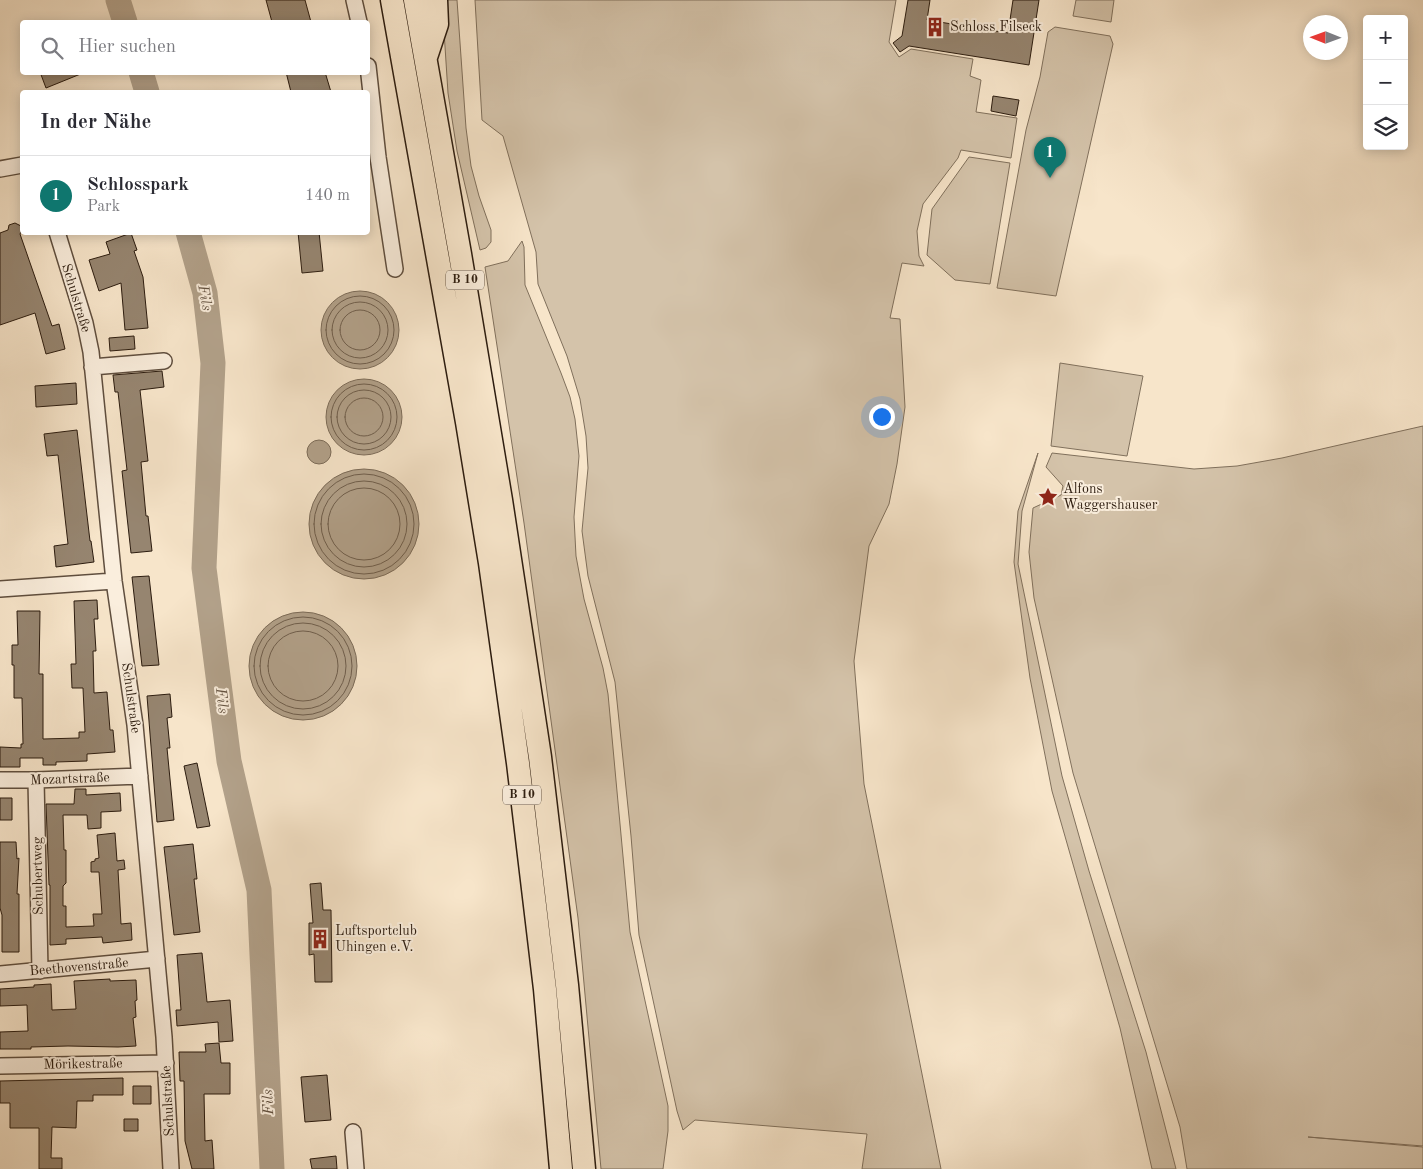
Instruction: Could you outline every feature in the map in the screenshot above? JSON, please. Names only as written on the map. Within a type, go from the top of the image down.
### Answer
[{"type":"highway","name":"B 10","points":[[376,0],[384,29],[404,66]]},
{"type":"highway","name":"B 10","points":[[392,0],[467,422],[492,582],[518,763],[545,989],[561,1169]]},
{"type":"highway","name":"B 10","points":[[415,0],[501,500],[540,757],[567,985],[584,1169]]},
{"type":"highway","points":[[425,60],[437,24],[436,0]]},
{"type":"street","points":[[354,0],[359,20]]},
{"type":"street","points":[[369,75],[378,157],[395,269]]},
{"type":"street","points":[[0,169],[20,164]]},
{"type":"street","name":"Schulstraße","points":[[58,235],[85,323],[92,367],[114,581],[135,725],[166,1063],[171,1169]]},
{"type":"street","points":[[92,367],[164,361]]},
{"type":"street","points":[[0,589],[114,581]]},
{"type":"street","name":"Mozartstraße","points":[[0,780],[140,776]]},
{"type":"street","name":"Schubertweg","points":[[36,780],[40,971]]},
{"type":"street","name":"Beethovenstraße","points":[[0,974],[157,959]]},
{"type":"street","name":"Mörikestraße","points":[[0,1066],[166,1063]]},
{"type":"street","points":[[353,1132],[356,1169]]},
{"type":"shaded area","points":[[442,0],[457,0],[466,128],[471,166],[491,230],[491,242],[486,248],[480,250],[457,151],[448,93]]},
{"type":"shaded area","points":[[475,0],[896,0],[889,42],[899,57],[911,49],[973,59],[970,76],[981,80],[976,112],[1017,118],[1011,158],[961,150],[958,158],[923,204],[917,231],[919,256],[924,266],[902,263],[890,318],[900,319],[905,407],[889,504],[869,546],[854,661],[864,784],[941,1169],[862,1169],[867,1134],[695,1120],[683,1130],[677,1111],[639,935],[615,682],[588,576],[582,531],[588,468],[586,436],[580,399],[567,356],[538,284],[536,252],[503,136],[482,120]]},
{"type":"shaded area","points":[[1076,0],[1114,0],[1111,22],[1073,16]]},
{"type":"shaded area","points":[[1055,27],[1110,36],[1113,44],[1056,296],[997,288],[1026,130],[1040,77],[1048,32]]},
{"type":"shaded area","points":[[969,157],[1010,163],[990,284],[955,280],[927,255],[932,209]]},
{"type":"shaded area","points":[[522,241],[524,247],[525,285],[570,397],[575,419],[579,456],[574,517],[576,556],[584,599],[603,668],[608,694],[630,932],[668,1106],[668,1131],[663,1169],[601,1169],[578,918],[524,523],[485,267],[508,261]]},
{"type":"shaded area","points":[[1060,363],[1143,376],[1127,456],[1051,446]]},
{"type":"shaded area","points":[[1423,426],[1423,1146],[1308,1137],[1423,1147],[1423,1169],[1187,1169],[1180,1127],[1073,773],[1034,598],[1029,552],[1033,508],[1061,495],[1063,486],[1046,467],[1052,453],[1194,469],[1237,466],[1282,458]]},
{"type":"shaded area","points":[[1038,453],[1022,511],[1018,564],[1062,776],[1089,871],[1146,1052],[1176,1169],[1152,1169],[1120,1028],[1052,791],[1030,678],[1014,562],[1018,511]]},
{"type":"water","points":[[352,291],[368,291],[382,297],[393,308],[399,322],[399,338],[393,352],[382,363],[368,369],[352,369],[338,363],[327,352],[321,338],[321,322],[327,308],[338,297]]},
{"type":"water","points":[[357,379],[371,379],[385,385],[396,396],[402,410],[399,432],[391,444],[371,455],[357,455],[343,449],[332,438],[326,424],[326,410],[332,396],[343,385]]},
{"type":"water","points":[[319,440],[327,444],[331,452],[327,460],[319,464],[311,460],[307,452],[311,444]]},
{"type":"water","points":[[364,469],[385,473],[403,485],[415,503],[419,524],[415,545],[403,563],[385,575],[364,579],[343,575],[325,563],[313,545],[309,524],[313,503],[325,485],[343,473]]},
{"type":"water","points":[[303,612],[324,616],[341,628],[353,645],[357,666],[353,687],[341,704],[324,716],[303,720],[282,716],[265,704],[253,687],[249,666],[253,645],[265,628],[282,616]]},
{"type":"building","points":[[266,0],[305,0],[310,20],[271,20]]},
{"type":"building","name":"Schloss Filseck","points":[[908,0],[930,0],[927,20],[1008,33],[1013,0],[1039,0],[1029,65],[909,46],[900,52],[893,43],[902,36]]},
{"type":"building","points":[[41,75],[78,75],[46,88]]},
{"type":"building","points":[[287,75],[326,75],[330,90],[290,90]]},
{"type":"building","points":[[993,96],[1019,100],[1016,116],[991,111]]},
{"type":"building","points":[[15,223],[20,226],[20,235],[52,326],[59,324],[65,349],[46,354],[35,313],[0,325],[0,233],[8,230],[9,225]]},
{"type":"building","points":[[125,235],[132,235],[137,250],[134,251],[143,277],[148,328],[125,330],[121,283],[99,291],[89,260],[110,254],[106,242]]},
{"type":"building","points":[[298,235],[319,235],[323,271],[302,273]]},
{"type":"building","points":[[134,336],[135,349],[110,351],[109,338]]},
{"type":"building","points":[[162,371],[164,387],[140,390],[148,461],[141,462],[146,516],[148,516],[152,551],[131,553],[122,471],[127,470],[118,392],[115,392],[113,375]]},
{"type":"building","points":[[76,383],[77,404],[36,407],[35,386]]},
{"type":"building","points":[[77,430],[94,562],[56,567],[54,546],[68,544],[58,455],[47,456],[44,434]]},
{"type":"building","points":[[149,576],[159,665],[142,666],[132,577]]},
{"type":"building","points":[[97,600],[98,619],[94,619],[96,651],[93,651],[94,693],[107,692],[110,730],[113,730],[115,752],[87,754],[87,761],[56,762],[56,765],[43,765],[43,758],[20,758],[20,767],[0,767],[0,747],[21,748],[21,744],[23,744],[22,698],[14,698],[14,665],[12,665],[12,645],[18,645],[17,611],[40,611],[39,674],[43,674],[43,739],[79,738],[79,732],[85,732],[83,688],[72,688],[71,664],[76,664],[74,601]]},
{"type":"building","points":[[170,694],[172,717],[167,718],[170,748],[167,748],[174,820],[157,822],[147,696]]},
{"type":"building","points":[[197,763],[210,826],[197,828],[184,766]]},
{"type":"building","points":[[75,789],[86,789],[86,795],[120,793],[121,811],[101,812],[101,828],[88,829],[87,815],[63,815],[66,883],[63,886],[63,906],[66,906],[66,927],[94,926],[93,914],[102,914],[99,872],[91,872],[91,862],[99,858],[97,835],[115,833],[117,861],[124,860],[125,869],[118,870],[121,924],[131,923],[132,940],[103,943],[102,937],[66,939],[66,944],[50,945],[50,885],[46,804],[74,804]]},
{"type":"building","points":[[0,798],[12,798],[12,820],[0,820]]},
{"type":"building","points":[[0,842],[16,842],[17,859],[19,858],[17,894],[19,894],[19,952],[2,952]]},
{"type":"building","points":[[193,844],[197,879],[194,879],[200,932],[174,935],[164,847]]},
{"type":"building","name":"Luftsportclub Uhingen e.V.","points":[[321,883],[323,910],[331,910],[332,982],[315,982],[314,954],[309,955],[309,923],[313,923],[310,884]]},
{"type":"building","points":[[202,953],[207,1002],[230,1000],[233,1041],[219,1042],[218,1022],[177,1026],[176,1010],[181,1010],[177,955]]},
{"type":"building","points":[[110,979],[110,981],[136,980],[136,1017],[133,1018],[136,1046],[0,1049],[0,1032],[28,1031],[27,1005],[0,1006],[0,989],[51,984],[52,1010],[76,1009],[74,981]]},
{"type":"building","points":[[219,1043],[221,1063],[230,1063],[230,1094],[204,1094],[205,1141],[212,1140],[214,1169],[192,1169],[185,1141],[184,1081],[180,1081],[179,1052],[206,1052],[205,1044]]},
{"type":"building","points":[[327,1075],[331,1120],[305,1122],[301,1077]]},
{"type":"building","points":[[123,1078],[123,1095],[93,1095],[93,1101],[77,1101],[76,1128],[52,1127],[51,1158],[62,1158],[62,1169],[39,1169],[39,1128],[10,1128],[10,1103],[0,1103],[0,1081]]},
{"type":"building","points":[[133,1086],[151,1086],[151,1104],[133,1104]]},
{"type":"building","points":[[124,1119],[138,1119],[138,1131],[124,1131]]},
{"type":"building","points":[[336,1156],[337,1169],[312,1169],[310,1159]]},
{"type":"waterway","name":"Fils","points":[[118,0],[124,20]]},
{"type":"waterway","name":"Fils","points":[[142,75],[146,90]]},
{"type":"waterway","name":"Fils","points":[[189,235],[205,293],[213,363],[204,568],[229,761],[259,890],[272,1169]]},
{"type":"place","name":"Schloss Filseck","points":[[935,27]]},
{"type":"place","name":"Schlosspark","points":[[1050,178]]},
{"type":"place","name":"Alfons Waggershauser","points":[[1048,497]]},
{"type":"place","name":"Luftsportclub Uhingen e.V.","points":[[320,939]]}]
